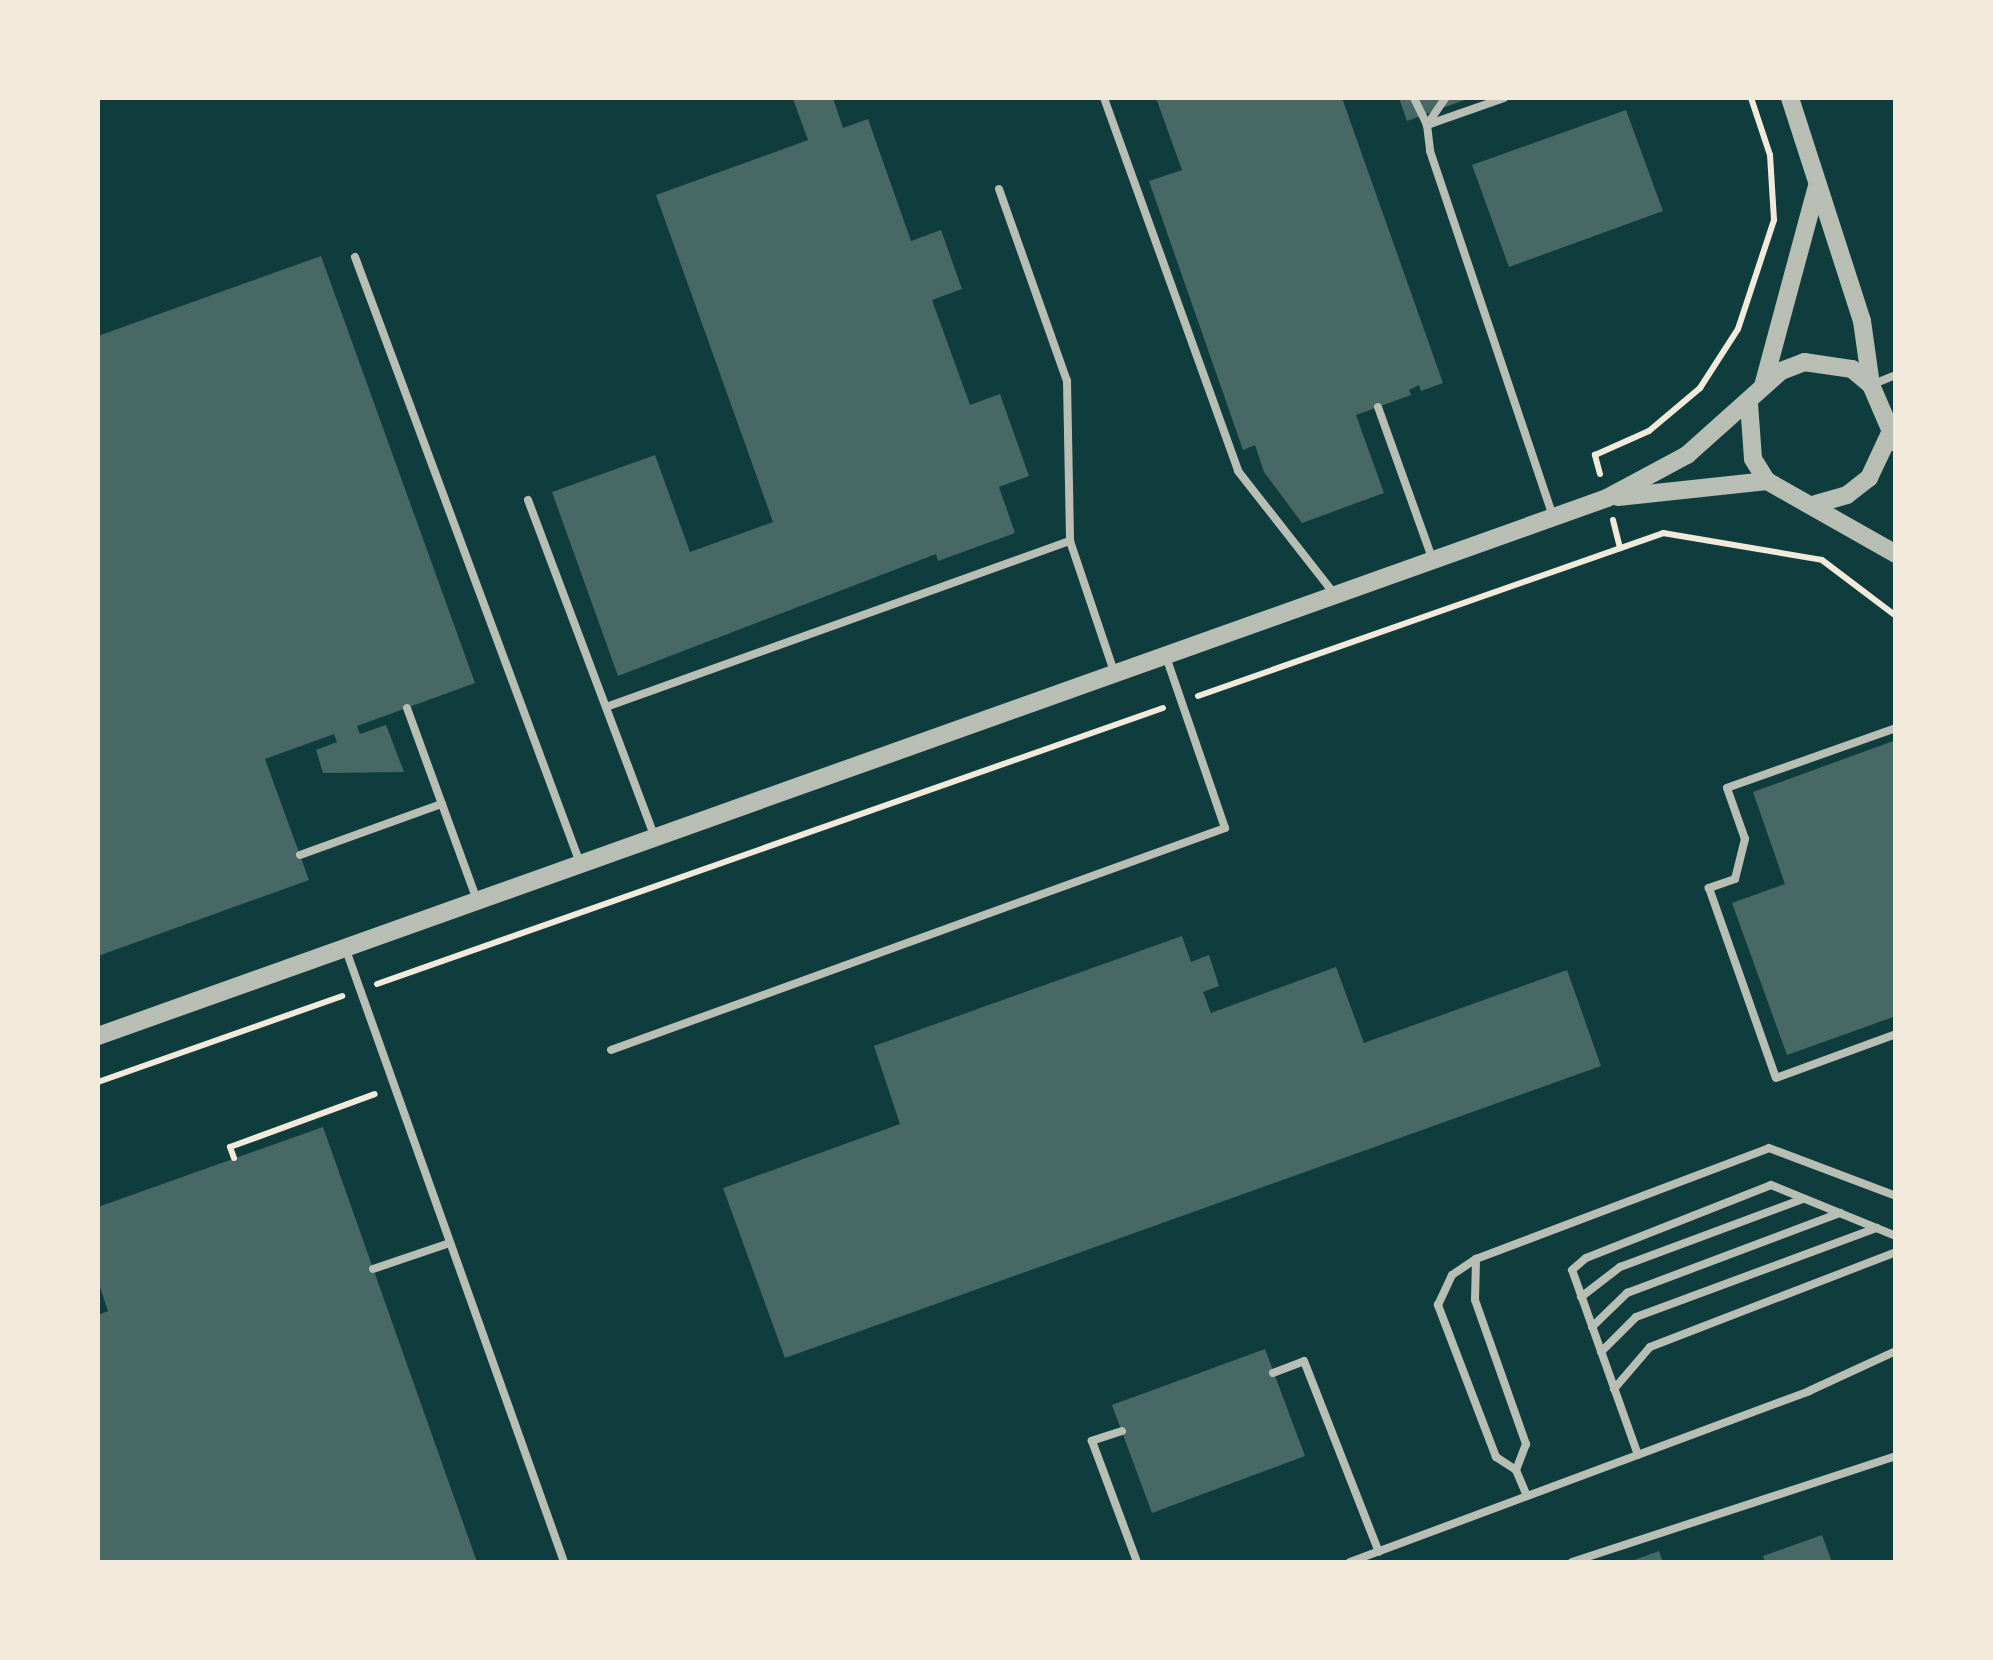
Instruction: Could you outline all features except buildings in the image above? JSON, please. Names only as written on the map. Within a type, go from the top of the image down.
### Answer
[{"type":"street","points":[[1790,98],[1816,189],[1862,321],[1871,385],[1893,437],[1869,478],[1847,495],[1816,504]]},
{"type":"street","points":[[1763,386],[1816,189]]},
{"type":"street","points":[[98,1036],[1607,498],[1687,455],[1749,404],[1763,386],[1804,362],[1829,361],[1871,385]]},
{"type":"street","points":[[1749,404],[1752,459],[1767,481],[1816,504],[1896,554]]},
{"type":"street","points":[[1607,498],[1767,481]]},
{"type":"lane","points":[[1104,98],[1238,471],[1334,594]]},
{"type":"lane","points":[[1414,98],[1428,124],[1430,151],[1553,516]]},
{"type":"lane","points":[[1428,124],[1445,98]]},
{"type":"lane","points":[[1428,124],[1504,98]]},
{"type":"lane","points":[[999,189],[1067,381],[1070,541],[1114,672]]},
{"type":"lane","points":[[355,257],[580,862]]},
{"type":"lane","points":[[1871,385],[1896,375]]},
{"type":"lane","points":[[1378,408],[1432,559]]},
{"type":"lane","points":[[528,500],[655,837]]},
{"type":"lane","points":[[606,707],[1070,541]]},
{"type":"lane","points":[[611,1050],[1224,828],[1165,654]]},
{"type":"lane","points":[[407,708],[477,900]]},
{"type":"lane","points":[[1896,728],[1726,788],[1746,839],[1736,879],[1710,888],[1776,1078],[1896,1034]]},
{"type":"lane","points":[[300,854],[442,804]]},
{"type":"lane","points":[[345,948],[564,1562]]},
{"type":"lane","points":[[1527,1496],[1516,1470],[1496,1457],[1438,1305],[1442,1288],[1476,1260],[1768,1148],[1896,1196]]},
{"type":"lane","points":[[1638,1455],[1572,1270],[1611,1245],[1771,1186],[1896,1236]]},
{"type":"lane","points":[[1581,1297],[1620,1267],[1802,1198]]},
{"type":"lane","points":[[1592,1327],[1627,1293],[1840,1213]]},
{"type":"lane","points":[[1601,1352],[1636,1318],[1877,1228]]},
{"type":"lane","points":[[373,1269],[450,1243]]},
{"type":"lane","points":[[1614,1389],[1650,1347],[1896,1252]]},
{"type":"lane","points":[[1476,1260],[1475,1300],[1526,1444],[1516,1470]]},
{"type":"lane","points":[[1350,1562],[1638,1455],[1896,1351]]},
{"type":"lane","points":[[1274,1372],[1304,1361],[1379,1552]]},
{"type":"lane","points":[[1122,1432],[1092,1442],[1136,1562]]},
{"type":"lane","points":[[1572,1562],[1896,1456]]},
{"type":"path","points":[[1620,548],[1595,455],[1649,431],[1700,388],[1738,329],[1764,263],[1774,220],[1770,156],[1751,98]]},
{"type":"path","points":[[98,1082],[1663,532],[1822,560],[1896,616]]},
{"type":"path","points":[[234,1158],[230,1147],[394,1087]]}]
